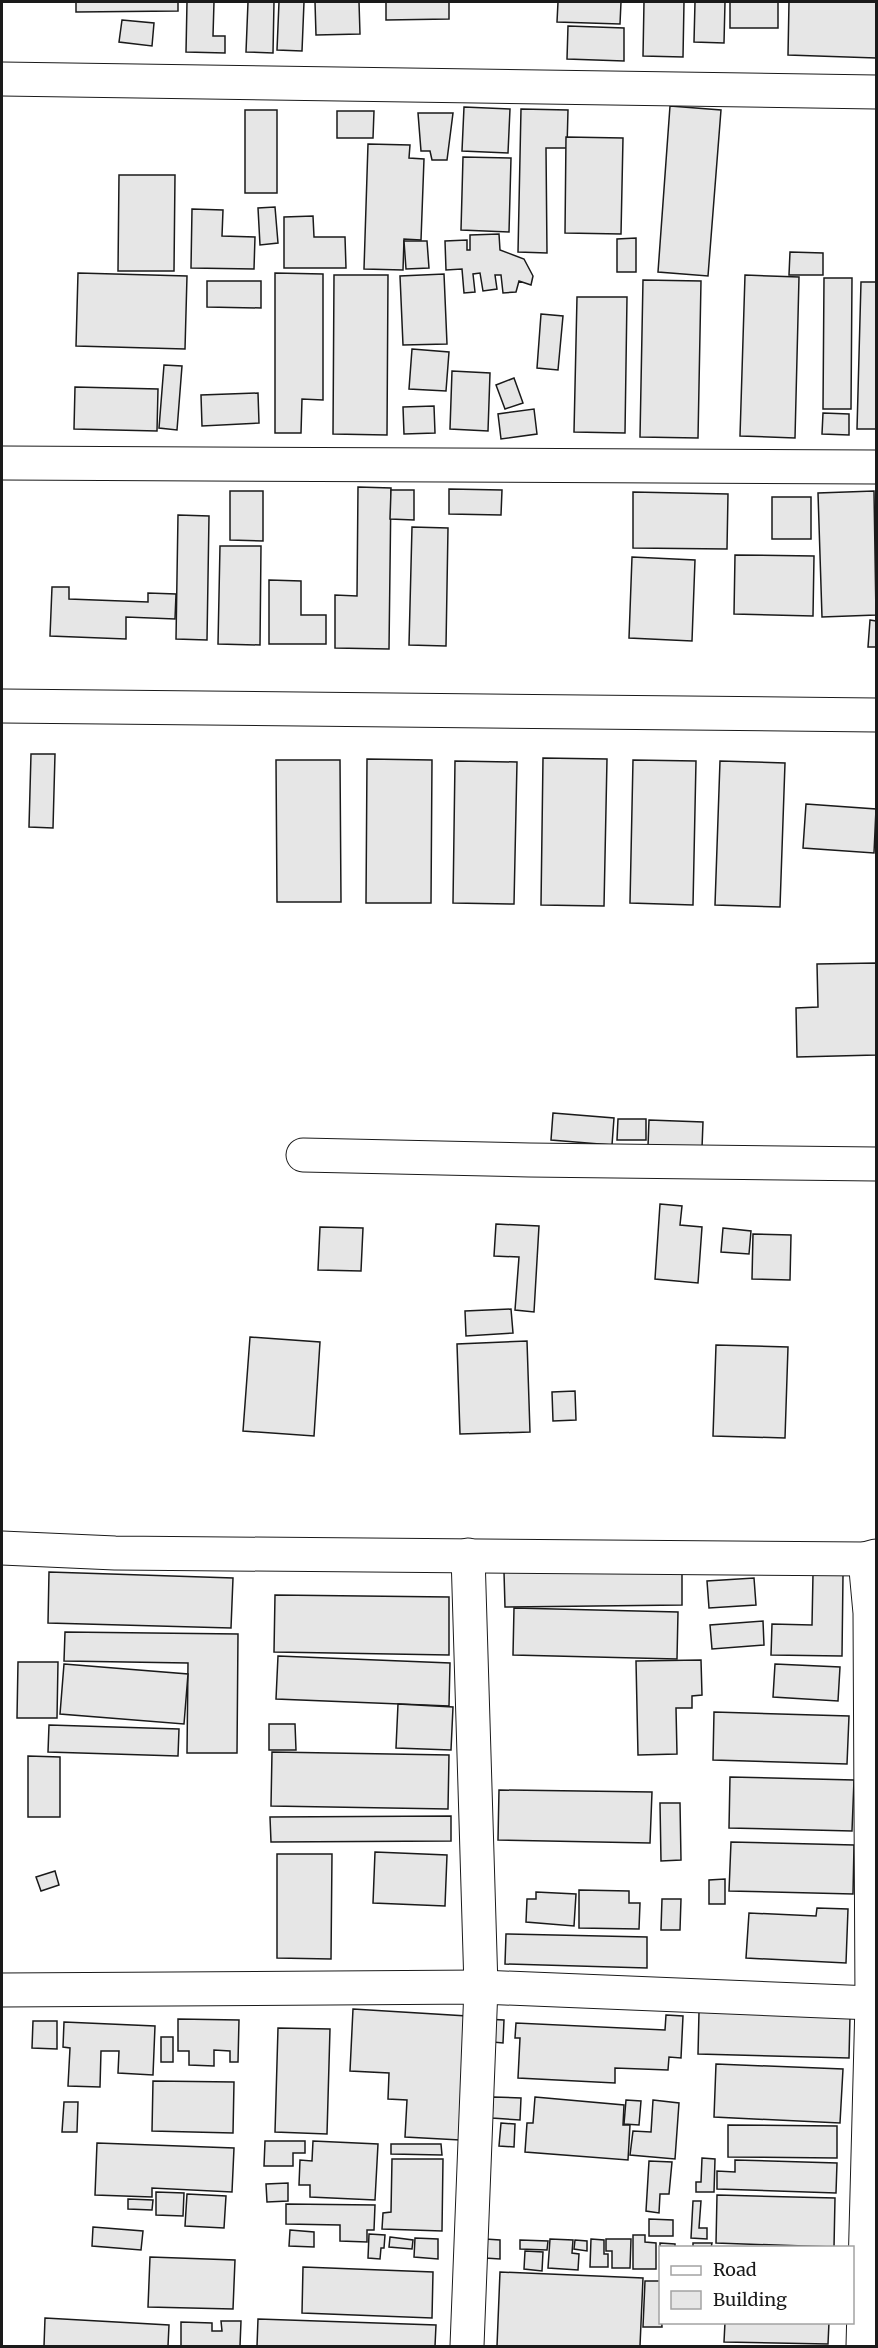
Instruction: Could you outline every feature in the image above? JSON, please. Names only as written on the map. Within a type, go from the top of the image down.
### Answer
[{"type":"street","points":[[2,79],[876,92]]},
{"type":"street","points":[[2,463],[876,467]]},
{"type":"street","points":[[2,706],[876,715]]},
{"type":"street","points":[[303,1155],[876,1164]]},
{"type":"street","points":[[2,1548],[115,1553],[871,1558],[872,2003],[863,2346]]},
{"type":"street","points":[[467,2346],[481,1987],[468,1555]]},
{"type":"street","points":[[2,1990],[481,1987],[872,2003]]},
{"type":"building","points":[[76,2],[178,2],[178,11],[76,12]]},
{"type":"building","points":[[187,2],[214,2],[213,36],[225,36],[225,53],[186,52]]},
{"type":"building","points":[[248,2],[274,2],[273,53],[246,52]]},
{"type":"building","points":[[279,2],[304,2],[302,51],[277,50]]},
{"type":"building","points":[[315,2],[359,2],[360,34],[316,35]]},
{"type":"building","points":[[386,2],[449,2],[449,19],[386,20]]},
{"type":"building","points":[[558,2],[621,2],[620,24],[557,22]]},
{"type":"building","points":[[644,2],[684,2],[683,57],[643,56]]},
{"type":"building","points":[[695,2],[725,2],[724,43],[694,42]]},
{"type":"building","points":[[730,2],[778,2],[778,28],[730,28]]},
{"type":"building","points":[[789,2],[876,2],[876,58],[788,55]]},
{"type":"building","points":[[122,20],[154,23],[152,46],[119,42]]},
{"type":"building","points":[[568,26],[624,28],[624,61],[567,59]]},
{"type":"building","points":[[670,106],[721,110],[708,276],[658,272]]},
{"type":"building","points":[[464,107],[510,109],[508,153],[462,151]]},
{"type":"building","points":[[521,109],[568,110],[567,148],[546,148],[547,253],[518,252]]},
{"type":"building","points":[[245,110],[277,110],[277,193],[245,193]]},
{"type":"building","points":[[337,111],[374,111],[373,138],[337,138]]},
{"type":"building","points":[[418,113],[453,113],[447,160],[432,160],[430,151],[421,151]]},
{"type":"building","points":[[566,137],[623,138],[621,234],[565,233]]},
{"type":"building","points":[[368,144],[410,145],[409,158],[424,159],[421,240],[404,239],[403,270],[364,269]]},
{"type":"building","points":[[463,157],[511,158],[509,232],[461,230]]},
{"type":"building","points":[[119,175],[175,175],[174,271],[118,271]]},
{"type":"building","points":[[275,207],[278,243],[260,245],[258,208]]},
{"type":"building","points":[[192,209],[223,210],[222,236],[255,237],[254,269],[191,268]]},
{"type":"building","points":[[313,216],[314,237],[345,237],[346,268],[284,268],[284,217]]},
{"type":"building","points":[[499,234],[500,250],[524,259],[533,276],[531,285],[519,281],[516,292],[503,293],[501,275],[495,275],[497,289],[483,291],[480,273],[473,274],[475,292],[464,293],[462,269],[446,270],[445,241],[467,240],[467,250],[470,250],[470,235]]},
{"type":"building","points":[[636,238],[636,272],[617,272],[617,239]]},
{"type":"building","points":[[404,241],[427,241],[429,268],[406,269]]},
{"type":"building","points":[[790,252],[823,253],[823,275],[789,275]]},
{"type":"building","points":[[78,273],[187,276],[185,349],[76,346]]},
{"type":"building","points":[[275,273],[323,274],[323,400],[302,399],[301,433],[275,433]]},
{"type":"building","points":[[444,274],[447,344],[403,345],[400,276]]},
{"type":"building","points":[[334,275],[388,275],[387,435],[333,434]]},
{"type":"building","points":[[745,275],[799,277],[795,438],[740,436]]},
{"type":"building","points":[[824,278],[852,278],[851,409],[823,409]]},
{"type":"building","points":[[643,280],[701,281],[698,438],[640,437]]},
{"type":"building","points":[[207,281],[261,281],[261,308],[207,307]]},
{"type":"building","points":[[861,282],[876,282],[876,429],[857,429]]},
{"type":"building","points":[[577,297],[627,297],[625,433],[574,432]]},
{"type":"building","points":[[541,314],[563,316],[558,370],[537,368]]},
{"type":"building","points":[[412,349],[449,352],[446,391],[409,389]]},
{"type":"building","points":[[164,365],[182,366],[177,430],[159,428]]},
{"type":"building","points":[[452,371],[490,373],[488,431],[450,429]]},
{"type":"building","points":[[514,378],[523,403],[505,409],[496,385]]},
{"type":"building","points":[[75,387],[158,389],[157,431],[74,429]]},
{"type":"building","points":[[258,393],[259,423],[202,426],[201,395]]},
{"type":"building","points":[[434,406],[435,433],[404,434],[403,407]]},
{"type":"building","points":[[534,409],[537,434],[501,439],[498,414]]},
{"type":"building","points":[[823,413],[849,414],[849,435],[822,434]]},
{"type":"building","points":[[358,487],[391,488],[389,649],[335,648],[335,595],[357,596]]},
{"type":"building","points":[[449,489],[502,490],[501,515],[449,514]]},
{"type":"building","points":[[391,490],[414,490],[414,520],[390,519]]},
{"type":"building","points":[[230,491],[263,491],[263,541],[230,540]]},
{"type":"building","points":[[874,491],[876,615],[822,617],[818,493]]},
{"type":"building","points":[[633,492],[728,494],[727,549],[633,548]]},
{"type":"building","points":[[772,497],[811,497],[811,539],[772,539]]},
{"type":"building","points":[[178,515],[209,516],[207,640],[176,639]]},
{"type":"building","points":[[412,527],[448,528],[446,646],[409,645]]},
{"type":"building","points":[[220,546],[261,546],[260,645],[218,644]]},
{"type":"building","points":[[735,555],[814,556],[813,616],[734,614]]},
{"type":"building","points":[[632,557],[695,560],[692,641],[629,638]]},
{"type":"building","points":[[269,580],[301,581],[301,615],[326,615],[326,644],[269,644]]},
{"type":"building","points":[[52,587],[69,587],[69,599],[148,602],[148,593],[176,594],[175,619],[126,617],[126,639],[50,636]]},
{"type":"building","points":[[870,620],[876,621],[876,647],[868,647]]},
{"type":"building","points":[[31,754],[55,754],[53,828],[29,827]]},
{"type":"building","points":[[543,758],[607,759],[604,906],[541,905]]},
{"type":"building","points":[[367,759],[432,760],[431,903],[366,903]]},
{"type":"building","points":[[276,760],[340,760],[341,902],[277,902]]},
{"type":"building","points":[[633,760],[696,761],[693,905],[630,903]]},
{"type":"building","points":[[455,761],[517,762],[514,904],[453,903]]},
{"type":"building","points":[[720,761],[785,763],[780,907],[715,905]]},
{"type":"building","points":[[806,804],[876,809],[874,853],[803,848]]},
{"type":"building","points":[[876,963],[876,1055],[797,1057],[796,1008],[818,1007],[817,964]]},
{"type":"building","points":[[553,1113],[614,1118],[612,1145],[551,1140]]},
{"type":"building","points":[[618,1119],[646,1119],[646,1140],[617,1140]]},
{"type":"building","points":[[649,1120],[703,1122],[702,1148],[648,1146]]},
{"type":"building","points":[[660,1204],[682,1206],[680,1225],[702,1227],[698,1283],[655,1279]]},
{"type":"building","points":[[496,1224],[539,1226],[534,1312],[515,1310],[519,1257],[494,1256]]},
{"type":"building","points":[[320,1227],[363,1228],[361,1271],[318,1270]]},
{"type":"building","points":[[723,1228],[751,1231],[749,1254],[721,1252]]},
{"type":"building","points":[[753,1234],[791,1235],[790,1280],[752,1279]]},
{"type":"building","points":[[511,1309],[513,1333],[466,1336],[465,1311]]},
{"type":"building","points":[[250,1337],[320,1342],[314,1436],[243,1431]]},
{"type":"building","points":[[527,1341],[530,1432],[460,1434],[457,1344]]},
{"type":"building","points":[[716,1345],[788,1347],[785,1438],[713,1436]]},
{"type":"building","points":[[575,1391],[576,1420],[553,1421],[552,1392]]},
{"type":"building","points":[[682,1571],[682,1605],[505,1607],[504,1572]]},
{"type":"building","points":[[49,1572],[233,1578],[231,1628],[48,1623]]},
{"type":"building","points":[[813,1574],[843,1575],[842,1656],[771,1655],[772,1624],[812,1625]]},
{"type":"building","points":[[754,1578],[756,1605],[709,1608],[707,1581]]},
{"type":"building","points":[[275,1595],[449,1597],[449,1655],[274,1652]]},
{"type":"building","points":[[514,1608],[678,1612],[677,1659],[513,1655]]},
{"type":"building","points":[[763,1621],[764,1645],[712,1649],[710,1625]]},
{"type":"building","points":[[65,1632],[238,1634],[237,1753],[187,1753],[188,1663],[64,1661]]},
{"type":"building","points":[[278,1656],[450,1663],[449,1706],[276,1699]]},
{"type":"building","points":[[701,1660],[702,1695],[692,1696],[692,1708],[676,1708],[677,1754],[638,1755],[636,1661]]},
{"type":"building","points":[[18,1662],[58,1662],[57,1718],[17,1718]]},
{"type":"building","points":[[64,1664],[188,1674],[184,1724],[60,1714]]},
{"type":"building","points":[[775,1664],[840,1667],[838,1701],[773,1697]]},
{"type":"building","points":[[398,1704],[453,1707],[451,1750],[396,1748]]},
{"type":"building","points":[[714,1712],[849,1716],[847,1764],[713,1760]]},
{"type":"building","points":[[269,1724],[295,1724],[296,1750],[269,1750]]},
{"type":"building","points":[[49,1725],[179,1729],[178,1756],[48,1752]]},
{"type":"building","points":[[272,1752],[449,1755],[448,1809],[271,1806]]},
{"type":"building","points":[[28,1756],[60,1757],[60,1817],[28,1817]]},
{"type":"building","points":[[730,1777],[854,1780],[852,1831],[729,1828]]},
{"type":"building","points":[[499,1790],[652,1792],[650,1843],[498,1840]]},
{"type":"building","points":[[660,1803],[680,1803],[681,1860],[661,1861]]},
{"type":"building","points":[[451,1816],[451,1841],[271,1842],[270,1817]]},
{"type":"building","points":[[731,1842],[854,1845],[853,1894],[729,1891]]},
{"type":"building","points":[[375,1852],[447,1855],[445,1906],[373,1903]]},
{"type":"building","points":[[277,1854],[332,1854],[331,1959],[277,1958]]},
{"type":"building","points":[[55,1871],[59,1885],[41,1891],[36,1877]]},
{"type":"building","points":[[725,1879],[725,1904],[709,1904],[709,1880]]},
{"type":"building","points":[[579,1890],[629,1891],[629,1903],[640,1903],[639,1929],[579,1928]]},
{"type":"building","points":[[536,1892],[576,1894],[574,1926],[526,1922],[527,1899],[536,1899]]},
{"type":"building","points":[[662,1899],[681,1899],[680,1930],[661,1930]]},
{"type":"building","points":[[817,1908],[848,1909],[846,1963],[746,1958],[749,1913],[816,1916]]},
{"type":"building","points":[[506,1934],[647,1937],[647,1968],[505,1964]]},
{"type":"building","points":[[353,2009],[467,2016],[460,2140],[405,2137],[407,2100],[388,2099],[389,2073],[350,2071]]},
{"type":"building","points":[[699,2012],[850,2016],[849,2058],[698,2054]]},
{"type":"building","points":[[666,2015],[683,2016],[681,2058],[669,2057],[668,2070],[615,2068],[615,2083],[518,2078],[520,2038],[515,2038],[516,2023],[665,2030]]},
{"type":"building","points":[[178,2019],[239,2020],[238,2062],[230,2062],[230,2051],[214,2050],[214,2066],[189,2065],[189,2051],[178,2051]]},
{"type":"building","points":[[484,2019],[504,2020],[503,2043],[482,2041]]},
{"type":"building","points":[[33,2021],[57,2021],[57,2049],[32,2048]]},
{"type":"building","points":[[64,2022],[155,2026],[153,2075],[118,2073],[119,2051],[101,2051],[100,2087],[68,2086],[70,2048],[63,2047]]},
{"type":"building","points":[[278,2028],[330,2029],[327,2134],[275,2132]]},
{"type":"building","points":[[161,2037],[173,2037],[173,2062],[161,2062]]},
{"type":"building","points":[[716,2064],[843,2069],[840,2123],[714,2117]]},
{"type":"building","points":[[153,2081],[234,2082],[233,2133],[152,2131]]},
{"type":"building","points":[[493,2097],[521,2098],[520,2120],[492,2118]]},
{"type":"building","points":[[535,2097],[624,2105],[623,2125],[630,2125],[628,2160],[525,2152],[527,2123],[533,2123]]},
{"type":"building","points":[[626,2100],[641,2101],[639,2125],[624,2124]]},
{"type":"building","points":[[653,2100],[679,2103],[675,2159],[630,2155],[633,2131],[651,2132]]},
{"type":"building","points":[[64,2102],[78,2102],[77,2132],[62,2132]]},
{"type":"building","points":[[501,2123],[515,2124],[514,2147],[499,2146]]},
{"type":"building","points":[[728,2125],[837,2126],[837,2158],[728,2157]]},
{"type":"building","points":[[265,2141],[305,2141],[305,2153],[293,2153],[293,2166],[264,2166]]},
{"type":"building","points":[[313,2141],[378,2144],[375,2200],[310,2197],[310,2185],[299,2185],[300,2160],[312,2161]]},
{"type":"building","points":[[97,2143],[234,2148],[232,2192],[152,2188],[152,2197],[95,2195]]},
{"type":"building","points":[[391,2144],[441,2144],[442,2155],[391,2154]]},
{"type":"building","points":[[702,2158],[715,2159],[714,2192],[696,2192],[696,2182],[701,2182]]},
{"type":"building","points":[[392,2159],[443,2159],[442,2231],[382,2229],[383,2213],[391,2212]]},
{"type":"building","points":[[735,2160],[837,2163],[836,2193],[717,2189],[717,2171],[735,2172]]},
{"type":"building","points":[[649,2161],[672,2162],[669,2194],[660,2194],[659,2213],[646,2211]]},
{"type":"building","points":[[288,2183],[288,2201],[267,2202],[266,2184]]},
{"type":"building","points":[[156,2192],[184,2193],[183,2216],[156,2215]]},
{"type":"building","points":[[187,2194],[226,2196],[224,2228],[185,2226]]},
{"type":"building","points":[[717,2195],[835,2198],[834,2246],[716,2243]]},
{"type":"building","points":[[128,2199],[153,2200],[152,2210],[128,2209]]},
{"type":"building","points":[[693,2201],[701,2201],[699,2228],[707,2228],[707,2239],[691,2238]]},
{"type":"building","points":[[286,2204],[375,2205],[374,2230],[367,2230],[367,2242],[340,2241],[340,2225],[286,2224]]},
{"type":"building","points":[[649,2219],[673,2220],[673,2236],[649,2236]]},
{"type":"building","points":[[93,2227],[143,2231],[141,2250],[92,2246]]},
{"type":"building","points":[[290,2230],[314,2232],[314,2247],[289,2246]]},
{"type":"building","points":[[369,2234],[385,2235],[380,2259],[368,2258]]},
{"type":"building","points":[[633,2235],[645,2235],[645,2242],[656,2243],[656,2269],[633,2269]]},
{"type":"building","points":[[390,2237],[413,2240],[412,2249],[389,2247]]},
{"type":"building","points":[[415,2238],[438,2239],[438,2259],[414,2257]]},
{"type":"building","points":[[485,2239],[500,2240],[500,2259],[485,2258]]},
{"type":"building","points":[[550,2239],[573,2240],[572,2253],[579,2254],[578,2270],[548,2268]]},
{"type":"building","points":[[591,2239],[604,2240],[604,2254],[608,2254],[608,2267],[590,2267]]},
{"type":"building","points":[[606,2239],[631,2239],[630,2268],[612,2268],[612,2251],[606,2251]]},
{"type":"building","points":[[520,2240],[548,2241],[547,2250],[520,2249]]},
{"type":"building","points":[[575,2240],[587,2241],[587,2251],[574,2249]]},
{"type":"building","points":[[660,2243],[675,2244],[675,2246],[660,2246]]},
{"type":"building","points":[[693,2243],[712,2243],[711,2246],[693,2246]]},
{"type":"building","points":[[525,2251],[543,2252],[542,2271],[524,2269]]},
{"type":"building","points":[[150,2257],[235,2260],[233,2309],[148,2307]]},
{"type":"building","points":[[303,2267],[433,2272],[432,2318],[302,2313]]},
{"type":"building","points":[[500,2272],[643,2278],[640,2346],[497,2346]]},
{"type":"building","points":[[645,2281],[659,2281],[659,2324],[662,2324],[662,2327],[643,2327]]},
{"type":"building","points":[[45,2318],[169,2325],[168,2346],[44,2346]]},
{"type":"building","points":[[258,2319],[436,2325],[435,2346],[257,2346]]},
{"type":"building","points":[[221,2321],[241,2321],[240,2346],[181,2346],[181,2322],[212,2323],[212,2331],[222,2331]]},
{"type":"building","points":[[725,2324],[829,2324],[828,2344],[724,2342]]}]
